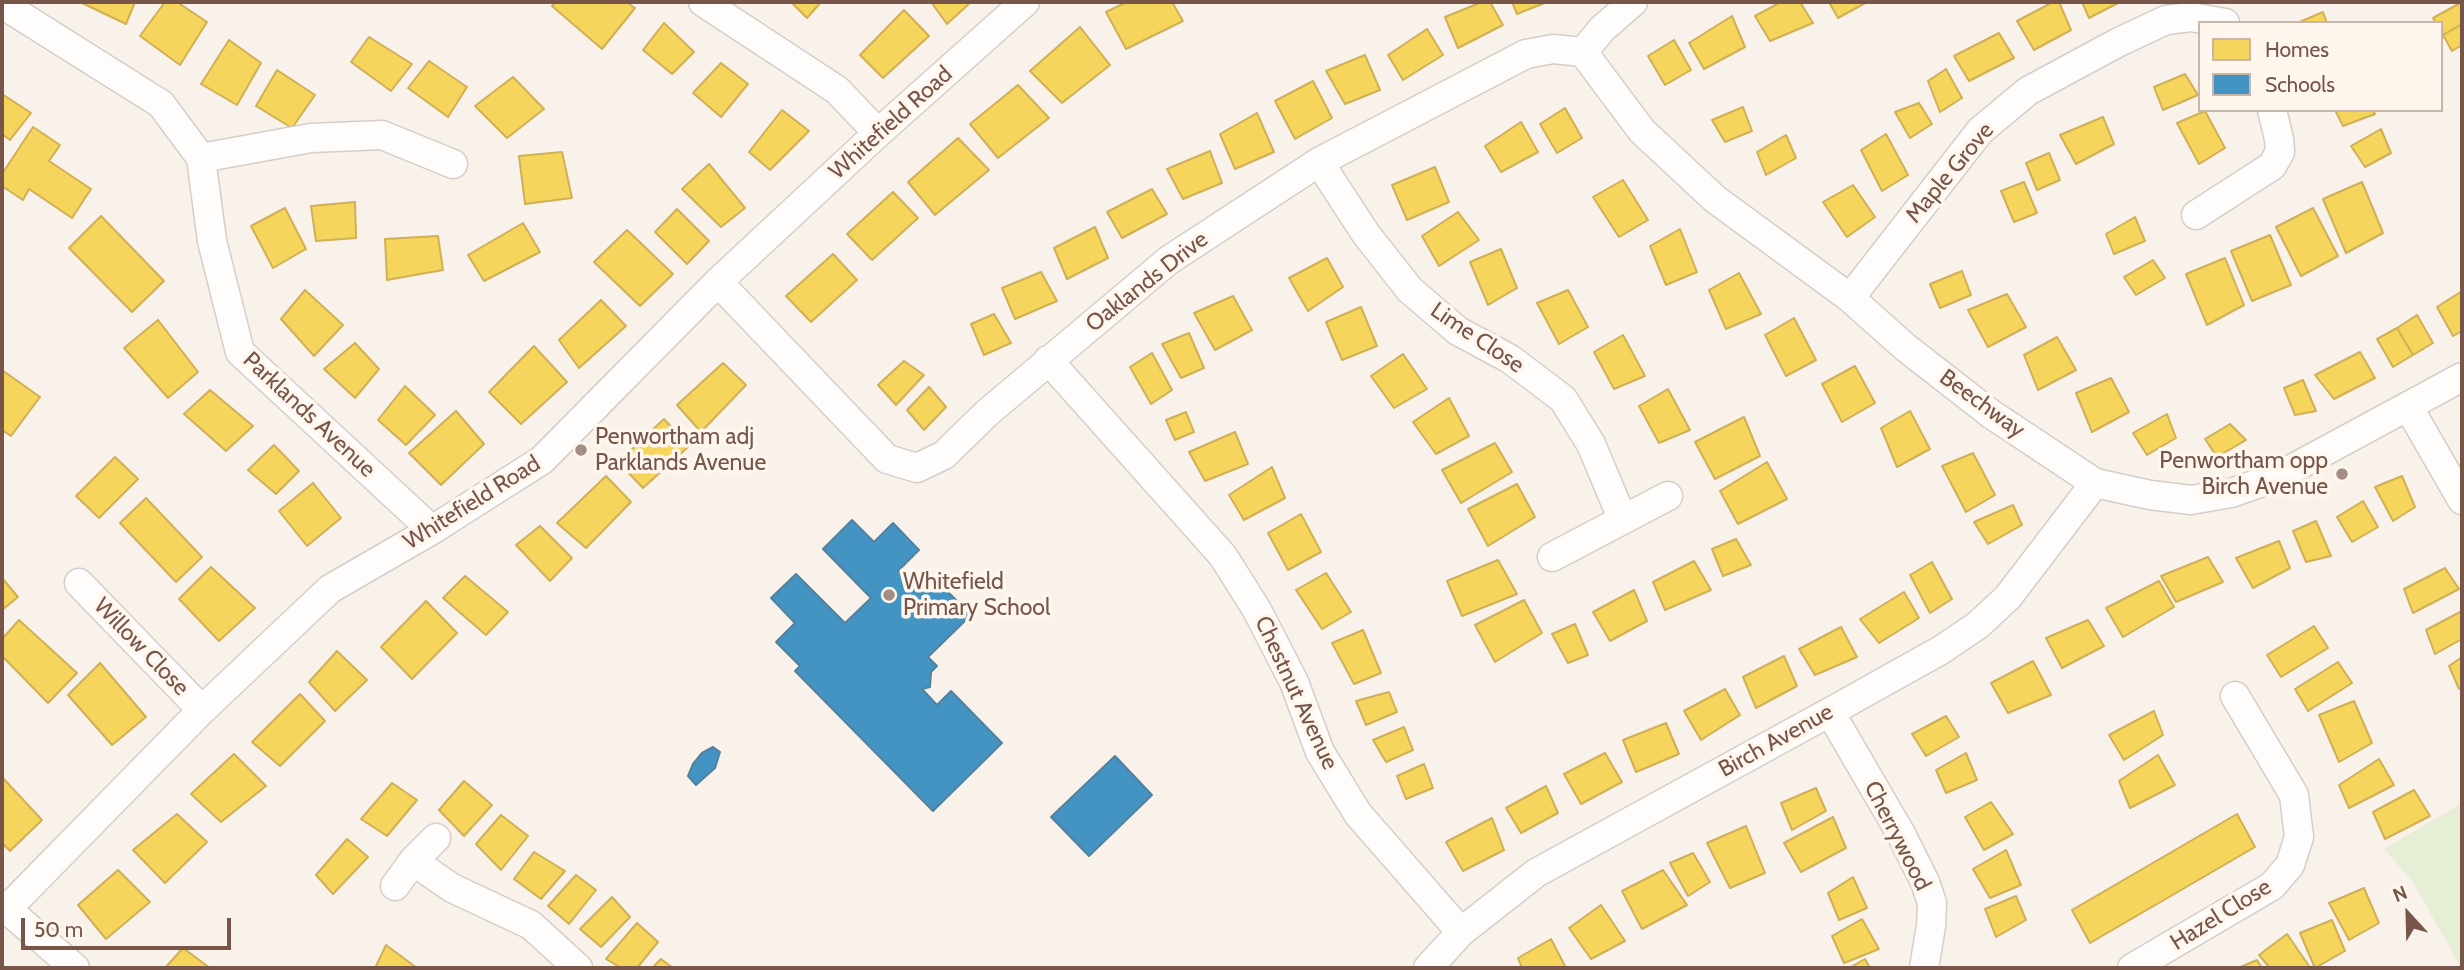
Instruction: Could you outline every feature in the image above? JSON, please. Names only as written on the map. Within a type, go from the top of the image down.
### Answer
[{"type":"street","points":[[703,2],[837,90],[878,133]]},
{"type":"street","name":"Whitefield Road","points":[[4,907],[202,710],[330,589],[432,530],[542,460],[718,282],[1024,2]]},
{"type":"street","points":[[1583,52],[1602,29],[1633,2]]},
{"type":"street","name":"Parklands Avenue","points":[[2,5],[161,104],[201,158],[212,241],[240,352],[432,530]]},
{"type":"street","name":"Maple Grove","points":[[1850,298],[1980,131],[2028,91],[2166,20],[2191,17],[2214,21]]},
{"type":"street","name":"Oaklands Drive","points":[[718,282],[887,459],[917,468],[944,455],[1048,360],[1169,260],[1319,162],[1526,54],[1553,49],[1583,52]]},
{"type":"street","name":"Beechway","points":[[1583,52],[1642,131],[1715,199],[1850,298],[1905,346],[1991,414],[2095,483],[2150,495],[2191,500],[2231,493],[2277,477],[2462,377]]},
{"type":"street","points":[[2196,215],[2272,166],[2280,152],[2272,112]]},
{"type":"street","points":[[201,158],[311,138],[382,135],[453,164]]},
{"type":"street","name":"Lime Close","points":[[1319,162],[1366,234],[1410,290],[1458,331],[1510,359],[1563,399],[1591,444],[1622,518]]},
{"type":"street","name":"Chestnut Avenue","points":[[1048,360],[1223,556],[1257,610],[1294,682],[1320,752],[1358,814],[1461,932]]},
{"type":"street","points":[[2409,408],[2462,500]]},
{"type":"street","name":"Birch Avenue","points":[[1429,968],[1461,932],[1536,873],[1830,712],[1978,625],[2008,597],[2095,483]]},
{"type":"street","points":[[1552,557],[1668,496]]},
{"type":"street","name":"Willow Close","points":[[79,583],[202,710]]},
{"type":"street","name":"Hazel Close","points":[[2132,968],[2272,886],[2290,865],[2299,837],[2294,795],[2235,696]]},
{"type":"street","name":"Cherrywood","points":[[1830,712],[1901,834],[1925,882],[1931,903],[1925,968]]},
{"type":"street","points":[[394,886],[413,861],[436,838]]},
{"type":"street","points":[[413,861],[453,888],[531,925],[578,968]]},
{"type":"street","points":[[4,907],[75,968]]},
{"type":"green space","points":[[2462,803],[2461,968],[2413,882],[2384,849]]},
{"type":"building: Homes","points":[[80,2],[135,2],[126,24]]},
{"type":"building: Homes","points":[[165,2],[177,2],[207,22],[180,65],[140,36]]},
{"type":"building: Homes","points":[[555,2],[626,2],[635,8],[602,49],[552,6]]},
{"type":"building: Homes","points":[[791,2],[821,2],[807,18]]},
{"type":"building: Homes","points":[[931,2],[971,2],[947,24]]},
{"type":"building: Homes","points":[[1127,2],[1172,2],[1183,21],[1126,49],[1106,12]]},
{"type":"building: Homes","points":[[1482,2],[1490,2],[1503,25],[1458,48],[1445,17]]},
{"type":"building: Homes","points":[[1512,2],[1547,2],[1517,14]]},
{"type":"building: Homes","points":[[1781,2],[1800,2],[1813,23],[1770,41],[1755,16]]},
{"type":"building: Homes","points":[[1829,2],[1867,2],[1838,18]]},
{"type":"building: Homes","points":[[2053,2],[2059,2],[2071,30],[2034,50],[2017,21]]},
{"type":"building: Homes","points":[[2082,2],[2120,2],[2089,18]]},
{"type":"building: Homes","points":[[2462,2],[2462,24],[2443,35],[2443,21],[2435,21],[2433,18]]},
{"type":"building: Homes","points":[[904,10],[929,36],[883,78],[860,55]]},
{"type":"building: Homes","points":[[2323,12],[2326,21],[2302,21]]},
{"type":"building: Homes","points":[[1732,16],[1745,47],[1704,69],[1689,43]]},
{"type":"building: Homes","points":[[664,23],[694,52],[672,74],[643,50]]},
{"type":"building: Homes","points":[[2462,24],[2462,45],[2452,51],[2443,35]]},
{"type":"building: Homes","points":[[1080,27],[1110,65],[1062,103],[1030,71]]},
{"type":"building: Homes","points":[[1427,29],[1443,55],[1403,80],[1388,55]]},
{"type":"building: Homes","points":[[1999,33],[2014,58],[1969,81],[1954,56]]},
{"type":"building: Homes","points":[[369,37],[412,64],[391,91],[351,62]]},
{"type":"building: Homes","points":[[229,40],[261,63],[237,105],[201,84]]},
{"type":"building: Homes","points":[[1674,40],[1691,70],[1665,85],[1648,56]]},
{"type":"building: Homes","points":[[1365,55],[1380,90],[1345,104],[1326,71]]},
{"type":"building: Homes","points":[[429,61],[467,87],[448,117],[408,88]]},
{"type":"building: Homes","points":[[721,63],[748,84],[721,117],[693,93]]},
{"type":"building: Homes","points":[[1946,69],[1962,98],[1940,112],[1928,81]]},
{"type":"building: Homes","points":[[277,70],[315,95],[292,128],[256,106]]},
{"type":"building: Homes","points":[[2185,74],[2198,95],[2163,110],[2154,87]]},
{"type":"building: Homes","points":[[513,77],[544,109],[507,138],[475,106]]},
{"type":"building: Homes","points":[[1313,81],[1332,118],[1295,139],[1275,101]]},
{"type":"building: Homes","points":[[1018,85],[1049,118],[998,158],[970,124]]},
{"type":"building: Homes","points":[[2,94],[31,113],[10,140],[2,134]]},
{"type":"building: Homes","points":[[1919,103],[1932,124],[1910,138],[1895,112]]},
{"type":"building: Homes","points":[[1743,107],[1752,131],[1725,142],[1712,120]]},
{"type":"building: Homes","points":[[1565,108],[1582,138],[1557,153],[1540,124]]},
{"type":"building: Homes","points":[[782,110],[809,131],[770,170],[749,152]]},
{"type":"building: Homes","points":[[2206,112],[2225,148],[2199,164],[2177,123]]},
{"type":"building: Homes","points":[[2336,112],[2375,114],[2343,126]]},
{"type":"building: Homes","points":[[1257,113],[1274,152],[1235,169],[1220,134]]},
{"type":"building: Homes","points":[[2103,117],[2114,144],[2076,164],[2060,135]]},
{"type":"building: Homes","points":[[1521,122],[1538,152],[1501,172],[1485,146]]},
{"type":"building: Homes","points":[[33,127],[60,145],[49,161],[91,189],[72,218],[29,189],[23,200],[2,186],[2,174]]},
{"type":"building: Homes","points":[[2381,129],[2391,153],[2365,167],[2351,146]]},
{"type":"building: Homes","points":[[1886,134],[1908,175],[1882,191],[1861,150]]},
{"type":"building: Homes","points":[[1786,135],[1796,158],[1766,175],[1757,152]]},
{"type":"building: Homes","points":[[958,138],[989,170],[935,215],[908,182]]},
{"type":"building: Homes","points":[[1210,151],[1222,183],[1183,199],[1167,169]]},
{"type":"building: Homes","points":[[562,152],[572,198],[525,204],[519,156]]},
{"type":"building: Homes","points":[[2049,153],[2060,180],[2037,190],[2026,163]]},
{"type":"building: Homes","points":[[709,164],[745,208],[721,227],[682,189]]},
{"type":"building: Homes","points":[[1435,167],[1449,202],[1407,220],[1392,185]]},
{"type":"building: Homes","points":[[1623,180],[1648,220],[1619,237],[1593,197]]},
{"type":"building: Homes","points":[[2024,182],[2037,213],[2014,222],[2001,191]]},
{"type":"building: Homes","points":[[2362,182],[2383,233],[2346,253],[2323,199]]},
{"type":"building: Homes","points":[[1853,185],[1875,217],[1847,237],[1823,202]]},
{"type":"building: Homes","points":[[1152,189],[1167,214],[1122,238],[1107,212]]},
{"type":"building: Homes","points":[[893,192],[918,218],[872,260],[847,234]]},
{"type":"building: Homes","points":[[355,202],[356,238],[316,241],[311,206]]},
{"type":"building: Homes","points":[[285,208],[306,249],[273,268],[251,226]]},
{"type":"building: Homes","points":[[2313,208],[2338,256],[2301,276],[2276,227]]},
{"type":"building: Homes","points":[[677,209],[709,241],[687,264],[655,232]]},
{"type":"building: Homes","points":[[1458,212],[1479,240],[1439,266],[1422,236]]},
{"type":"building: Homes","points":[[101,216],[164,281],[132,312],[69,248]]},
{"type":"building: Homes","points":[[2135,217],[2145,241],[2114,254],[2106,234]]},
{"type":"building: Homes","points":[[523,223],[540,252],[484,281],[468,255]]},
{"type":"building: Homes","points":[[1095,227],[1108,258],[1067,279],[1054,248]]},
{"type":"building: Homes","points":[[1680,229],[1697,272],[1666,285],[1650,246]]},
{"type":"building: Homes","points":[[627,230],[673,274],[640,306],[594,262]]},
{"type":"building: Homes","points":[[2270,235],[2291,285],[2252,301],[2231,251]]},
{"type":"building: Homes","points":[[438,236],[443,270],[387,280],[385,239]]},
{"type":"building: Homes","points":[[1501,249],[1517,288],[1488,305],[1470,262]]},
{"type":"building: Homes","points":[[833,254],[857,280],[811,322],[786,296]]},
{"type":"building: Homes","points":[[1327,258],[1343,287],[1308,311],[1289,278]]},
{"type":"building: Homes","points":[[2225,258],[2244,305],[2207,325],[2186,274]]},
{"type":"building: Homes","points":[[2153,260],[2165,278],[2136,295],[2124,277]]},
{"type":"building: Homes","points":[[1962,271],[1971,295],[1940,308],[1930,284]]},
{"type":"building: Homes","points":[[1041,272],[1057,301],[1015,319],[1002,288]]},
{"type":"building: Homes","points":[[1739,273],[1761,314],[1726,329],[1709,290]]},
{"type":"building: Homes","points":[[305,290],[343,325],[314,356],[281,319]]},
{"type":"building: Homes","points":[[1568,290],[1588,327],[1559,344],[1537,303]]},
{"type":"building: Homes","points":[[2462,291],[2462,331],[2453,336],[2437,307]]},
{"type":"building: Homes","points":[[2007,294],[2026,327],[1988,347],[1968,310]]},
{"type":"building: Homes","points":[[1233,296],[1252,330],[1215,350],[1194,313]]},
{"type":"building: Homes","points":[[601,300],[626,326],[579,368],[559,340]]},
{"type":"building: Homes","points":[[1361,307],[1377,346],[1342,360],[1326,322]]},
{"type":"building: Homes","points":[[994,314],[1011,343],[984,355],[971,324]]},
{"type":"building: Homes","points":[[2417,315],[2433,343],[2413,355],[2397,328]]},
{"type":"building: Homes","points":[[1794,318],[1816,360],[1786,376],[1765,335]]},
{"type":"building: Homes","points":[[158,320],[198,372],[168,398],[124,348]]},
{"type":"building: Homes","points":[[2397,328],[2413,355],[2393,367],[2377,339]]},
{"type":"building: Homes","points":[[1189,333],[1204,368],[1181,378],[1162,344]]},
{"type":"building: Homes","points":[[1623,335],[1645,376],[1614,389],[1594,352]]},
{"type":"building: Homes","points":[[2057,337],[2076,370],[2038,390],[2024,355]]},
{"type":"building: Homes","points":[[355,343],[379,369],[355,398],[324,369]]},
{"type":"building: Homes","points":[[534,346],[567,382],[521,424],[489,392]]},
{"type":"building: Homes","points":[[2360,352],[2375,378],[2334,399],[2315,375]]},
{"type":"building: Homes","points":[[1152,353],[1172,390],[1151,404],[1130,367]]},
{"type":"building: Homes","points":[[1403,354],[1427,389],[1394,408],[1371,376]]},
{"type":"building: Homes","points":[[904,361],[924,375],[896,405],[878,385]]},
{"type":"building: Homes","points":[[723,363],[746,385],[701,432],[677,405]]},
{"type":"building: Homes","points":[[1855,366],[1875,403],[1842,422],[1822,384]]},
{"type":"building: Homes","points":[[2,370],[40,397],[11,436],[2,430]]},
{"type":"building: Homes","points":[[2111,378],[2129,412],[2092,432],[2076,393]]},
{"type":"building: Homes","points":[[2303,380],[2316,411],[2295,415],[2284,388]]},
{"type":"building: Homes","points":[[405,386],[435,415],[406,445],[378,420]]},
{"type":"building: Homes","points":[[929,387],[946,407],[924,430],[907,410]]},
{"type":"building: Homes","points":[[1668,389],[1690,430],[1659,443],[1639,406]]},
{"type":"building: Homes","points":[[210,390],[253,426],[226,451],[184,414]]},
{"type":"building: Homes","points":[[1449,398],[1469,436],[1436,454],[1413,422]]},
{"type":"building: Homes","points":[[456,411],[484,444],[441,485],[409,453]]},
{"type":"building: Homes","points":[[1910,411],[1930,449],[1897,467],[1881,428]]},
{"type":"building: Homes","points":[[1186,412],[1194,432],[1175,440],[1166,420]]},
{"type":"building: Homes","points":[[2167,414],[2176,438],[2147,455],[2133,433]]},
{"type":"building: Homes","points":[[1744,417],[1760,456],[1715,479],[1695,442]]},
{"type":"building: Homes","points":[[664,419],[689,446],[643,488],[618,462]]},
{"type":"building: Homes","points":[[2230,424],[2246,440],[2217,457],[2205,439]]},
{"type":"building: Homes","points":[[1235,432],[1248,464],[1205,481],[1189,452]]},
{"type":"building: Homes","points":[[1495,443],[1512,472],[1461,503],[1442,470]]},
{"type":"building: Homes","points":[[274,445],[299,471],[276,494],[248,470]]},
{"type":"building: Homes","points":[[1973,453],[1995,495],[1966,512],[1942,466]]},
{"type":"building: Homes","points":[[115,457],[138,479],[99,518],[76,496]]},
{"type":"building: Homes","points":[[1767,462],[1787,499],[1738,524],[1720,491]]},
{"type":"building: Homes","points":[[1272,467],[1285,498],[1244,520],[1229,495]]},
{"type":"building: Homes","points":[[606,476],[631,502],[586,548],[557,523]]},
{"type":"building: Homes","points":[[2402,476],[2415,507],[2393,521],[2375,487]]},
{"type":"building: Homes","points":[[313,483],[341,518],[307,546],[279,511]]},
{"type":"building: Homes","points":[[1517,484],[1535,517],[1488,546],[1468,509]]},
{"type":"building: Homes","points":[[146,498],[202,557],[176,582],[120,523]]},
{"type":"building: Homes","points":[[2363,501],[2378,527],[2352,542],[2337,517]]},
{"type":"building: Homes","points":[[2013,505],[2022,525],[1988,544],[1974,522]]},
{"type":"building: Homes","points":[[1301,514],[1321,552],[1288,570],[1268,533]]},
{"type":"building: Homes","points":[[2316,521],[2331,556],[2306,562],[2293,531]]},
{"type":"building: Homes","points":[[540,526],[572,558],[550,581],[516,545]]},
{"type":"building: Homes","points":[[1736,539],[1751,565],[1723,576],[1712,549]]},
{"type":"building: Homes","points":[[2279,541],[2290,568],[2253,588],[2236,558]]},
{"type":"building: Homes","points":[[2208,557],[2223,582],[2176,602],[2161,576]]},
{"type":"building: Homes","points":[[1498,560],[1517,594],[1462,616],[1447,581]]},
{"type":"building: Homes","points":[[1694,561],[1711,590],[1665,610],[1653,582]]},
{"type":"building: Homes","points":[[1932,562],[1952,599],[1930,613],[1910,575]]},
{"type":"building: Homes","points":[[211,567],[255,608],[219,641],[179,599]]},
{"type":"building: Homes","points":[[2445,568],[2459,589],[2413,613],[2404,589]]},
{"type":"building: Homes","points":[[1326,573],[1351,612],[1322,629],[1296,590]]},
{"type":"building: Homes","points":[[465,576],[508,612],[486,635],[443,598]]},
{"type":"building: Homes","points":[[2,578],[18,597],[2,610]]},
{"type":"building: Homes","points":[[2159,581],[2174,607],[2123,637],[2106,608]]},
{"type":"building: Homes","points":[[1634,590],[1647,621],[1610,641],[1593,612]]},
{"type":"building: Homes","points":[[1904,592],[1919,618],[1879,643],[1860,619]]},
{"type":"building: Homes","points":[[1524,600],[1542,633],[1495,662],[1475,625]]},
{"type":"building: Homes","points":[[426,601],[457,633],[412,679],[381,647]]},
{"type":"building: Homes","points":[[2462,611],[2462,639],[2435,654],[2426,630]]},
{"type":"building: Homes","points":[[19,620],[77,673],[48,703],[2,656],[2,639]]},
{"type":"building: Homes","points":[[2088,620],[2104,646],[2062,668],[2046,638]]},
{"type":"building: Homes","points":[[1575,624],[1588,655],[1568,663],[1552,634]]},
{"type":"building: Homes","points":[[2314,626],[2328,648],[2281,677],[2267,655]]},
{"type":"building: Homes","points":[[1841,627],[1857,657],[1815,675],[1799,649]]},
{"type":"building: Homes","points":[[1363,630],[1381,673],[1354,684],[1332,643]]},
{"type":"building: Homes","points":[[337,651],[367,680],[335,711],[309,682]]},
{"type":"building: Homes","points":[[1784,656],[1797,686],[1756,708],[1743,677]]},
{"type":"building: Homes","points":[[2462,657],[2462,687],[2459,689],[2449,666]]},
{"type":"building: Homes","points":[[2033,661],[2051,695],[2008,713],[1991,683]]},
{"type":"building: Homes","points":[[2338,662],[2352,683],[2308,711],[2295,689]]},
{"type":"building: Homes","points":[[100,663],[146,717],[112,745],[68,695]]},
{"type":"building: Homes","points":[[1725,689],[1740,715],[1701,740],[1684,711]]},
{"type":"building: Homes","points":[[1389,692],[1397,712],[1366,725],[1356,701]]},
{"type":"building: Homes","points":[[300,694],[325,721],[280,766],[252,742]]},
{"type":"building: Homes","points":[[2354,701],[2372,743],[2339,762],[2319,715]]},
{"type":"building: Homes","points":[[2154,711],[2163,735],[2124,760],[2109,735]]},
{"type":"building: Homes","points":[[1946,716],[1959,737],[1926,756],[1912,734]]},
{"type":"building: Homes","points":[[1666,723],[1679,754],[1636,772],[1623,740]]},
{"type":"building: Homes","points":[[1404,727],[1413,750],[1386,762],[1373,740]]},
{"type":"building: Homes","points":[[1605,753],[1622,782],[1581,804],[1564,774]]},
{"type":"building: Homes","points":[[1966,753],[1977,780],[1946,793],[1936,770]]},
{"type":"building: Homes","points":[[234,754],[266,786],[221,822],[191,794]]},
{"type":"building: Homes","points":[[2158,755],[2175,785],[2130,808],[2119,781]]},
{"type":"building: Homes","points":[[2379,759],[2394,785],[2349,808],[2339,785]]},
{"type":"building: Homes","points":[[1424,764],[1433,788],[1406,799],[1397,776]]},
{"type":"building: Homes","points":[[2,777],[42,820],[10,851],[2,843]]},
{"type":"building: Homes","points":[[464,781],[492,805],[464,836],[439,810]]},
{"type":"building: Homes","points":[[392,783],[417,800],[387,836],[361,819]]},
{"type":"building: Homes","points":[[1546,786],[1558,813],[1521,833],[1506,808]]},
{"type":"building: Homes","points":[[1816,788],[1826,811],[1792,830],[1781,803]]},
{"type":"building: Homes","points":[[2414,790],[2430,816],[2385,839],[2373,812]]},
{"type":"building: Homes","points":[[1991,802],[2013,834],[1984,850],[1965,817]]},
{"type":"building: Homes","points":[[177,814],[207,842],[165,883],[133,850]]},
{"type":"building: Homes","points":[[2237,814],[2255,847],[2090,943],[2072,910]]},
{"type":"building: Homes","points":[[501,815],[528,836],[501,870],[476,844]]},
{"type":"building: Homes","points":[[1833,817],[1846,848],[1801,872],[1784,843]]},
{"type":"building: Homes","points":[[1492,818],[1504,850],[1463,871],[1446,842]]},
{"type":"building: Homes","points":[[1746,826],[1765,873],[1730,888],[1707,843]]},
{"type":"building: Homes","points":[[347,839],[368,857],[333,894],[316,875]]},
{"type":"building: Homes","points":[[2006,850],[2021,885],[1990,898],[1973,869]]},
{"type":"building: Homes","points":[[534,852],[565,871],[541,899],[514,879]]},
{"type":"building: Homes","points":[[1693,853],[1710,882],[1688,896],[1670,863]]},
{"type":"building: Homes","points":[[118,870],[150,902],[106,939],[78,905]]},
{"type":"building: Homes","points":[[1663,870],[1687,905],[1642,929],[1622,891]]},
{"type":"building: Homes","points":[[576,875],[596,890],[569,924],[548,906]]},
{"type":"building: Homes","points":[[1853,877],[1867,908],[1839,920],[1828,893]]},
{"type":"building: Homes","points":[[2364,888],[2379,923],[2349,940],[2329,903]]},
{"type":"building: Homes","points":[[2016,896],[2026,920],[1996,937],[1985,909]]},
{"type":"building: Homes","points":[[612,897],[630,917],[601,947],[580,929]]},
{"type":"building: Homes","points":[[1601,905],[1625,941],[1591,959],[1569,928]]},
{"type":"building: Homes","points":[[1862,919],[1879,949],[1844,963],[1832,936]]},
{"type":"building: Homes","points":[[2332,920],[2345,951],[2315,968],[2300,933]]},
{"type":"building: Homes","points":[[637,923],[658,942],[637,968],[621,968],[606,959]]},
{"type":"building: Homes","points":[[2287,934],[2309,966],[2270,968],[2259,955]]},
{"type":"building: Homes","points":[[1551,939],[1566,968],[1522,968],[1518,958]]},
{"type":"building: Homes","points":[[386,945],[417,968],[375,968]]},
{"type":"building: Homes","points":[[183,948],[210,968],[165,968]]},
{"type":"building: Homes","points":[[661,959],[673,968],[652,968]]},
{"type":"building: Homes","points":[[1865,959],[1870,968],[1849,968]]},
{"type":"building: Homes","points":[[2257,960],[2262,968],[2238,968]]},
{"type":"building: Schools","points":[[852,520],[874,542],[893,523],[919,550],[898,571],[920,593],[934,578],[971,615],[928,657],[937,666],[931,672],[930,687],[922,689],[937,705],[951,691],[1002,743],[933,811],[795,671],[800,666],[776,642],[795,623],[771,598],[796,574],[845,623],[871,598],[823,549]]},
{"type":"building: Schools","points":[[713,747],[720,752],[715,768],[696,785],[688,776],[693,764],[702,753]]},
{"type":"building: Schools","points":[[1115,756],[1152,795],[1089,856],[1051,817]]},
{"type":"place","name":"Penwortham adj Parklands Avenue","points":[[581,450]]},
{"type":"place","name":"Penwortham opp Birch Avenue","points":[[2342,474]]},
{"type":"place","name":"Whitefield Primary School","points":[[889,595]]}]
